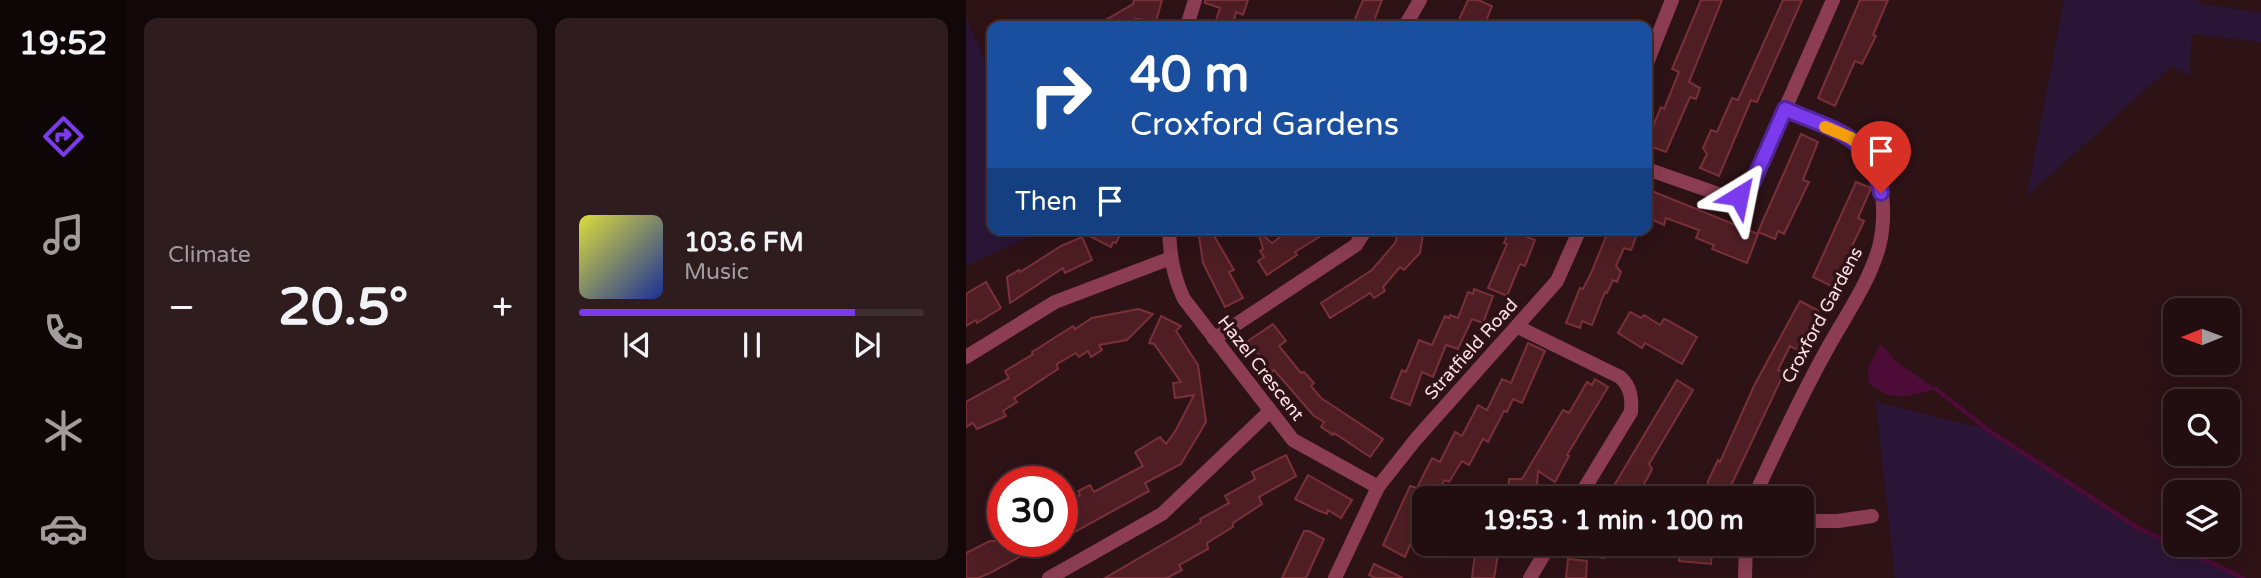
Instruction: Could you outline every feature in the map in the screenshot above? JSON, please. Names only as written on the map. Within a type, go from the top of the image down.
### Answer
[{"type":"street","points":[[1189,21],[1195,0]]},
{"type":"street","points":[[1408,21],[1420,0]]},
{"type":"street","points":[[1652,50],[1672,0]]},
{"type":"street","points":[[1652,171],[1730,198],[1739,196],[1752,184],[1833,0]]},
{"type":"street","name":"Croxford Gardens","points":[[1759,486],[1801,396],[1871,269],[1879,246],[1883,219],[1878,174],[1868,153],[1851,138],[1785,109]]},
{"type":"street","name":"Hazel Crescent","points":[[1169,235],[1176,281],[1184,299],[1293,440],[1378,487]]},
{"type":"street","points":[[1214,339],[1356,245],[1362,235]]},
{"type":"street","name":"Stratfield Road","points":[[1335,578],[1378,487],[1416,439],[1557,281],[1577,235]]},
{"type":"street","points":[[966,357],[1055,302],[1171,258]]},
{"type":"street","points":[[1518,327],[1620,377],[1629,389],[1632,399],[1631,412],[1586,486]]},
{"type":"street","points":[[1049,578],[1162,514],[1269,411]]},
{"type":"street","points":[[1814,521],[1872,516]]},
{"type":"street","points":[[1530,578],[1543,556]]},
{"type":"street","points":[[1745,578],[1746,556]]},
{"type":"shaded area","points":[[2064,0],[2197,0],[2197,3],[2261,13],[2261,42],[2192,34],[2189,76],[2172,66],[2027,196]]},
{"type":"shaded area","points":[[966,17],[987,65],[987,235],[1034,235],[966,266]]},
{"type":"shaded area","points":[[1881,343],[1895,361],[1936,389],[1909,396],[1894,396],[1869,383],[1868,368]]},
{"type":"shaded area","points":[[1876,402],[1988,430],[2138,528],[2163,540],[2163,557],[2199,557],[2243,578],[1895,578]]},
{"type":"building","points":[[1134,0],[1162,0],[1156,21],[1104,21],[1133,4]]},
{"type":"building","points":[[1205,0],[1248,0],[1243,15],[1236,12],[1234,21],[1216,21],[1220,8],[1205,3]]},
{"type":"building","points":[[1363,0],[1382,0],[1374,21],[1354,21]]},
{"type":"building","points":[[1468,0],[1478,0],[1492,6],[1486,21],[1458,21]]},
{"type":"building","points":[[1701,0],[1722,0],[1689,82],[1700,88],[1696,99],[1690,97],[1666,152],[1652,147],[1652,129],[1661,107],[1664,109],[1679,72],[1672,69]]},
{"type":"building","points":[[1783,0],[1802,0],[1757,102],[1751,100],[1719,176],[1700,168],[1707,154],[1703,148],[1711,130],[1717,132],[1732,98],[1738,100]]},
{"type":"building","points":[[1860,0],[1888,0],[1873,35],[1876,36],[1862,64],[1855,61],[1835,106],[1818,98]]},
{"type":"building","points":[[1801,134],[1818,142],[1803,180],[1809,182],[1784,234],[1778,231],[1775,239],[1758,232]]},
{"type":"building","points":[[1856,182],[1871,188],[1858,218],[1864,221],[1833,287],[1813,277]]},
{"type":"building","points":[[1652,191],[1758,234],[1747,263],[1712,249],[1714,245],[1696,238],[1699,230],[1666,218],[1664,225],[1652,219]]},
{"type":"building","points":[[1088,235],[1120,235],[1111,247]]},
{"type":"building","points":[[1199,235],[1214,235],[1234,270],[1229,272],[1243,298],[1225,307],[1203,263]]},
{"type":"building","points":[[1259,235],[1272,243],[1283,235],[1322,235],[1295,252],[1297,255],[1267,275],[1258,261],[1264,257],[1260,251],[1263,249]]},
{"type":"building","points":[[1397,235],[1423,235],[1420,253],[1404,270],[1400,267],[1383,287],[1385,291],[1374,298],[1370,293],[1330,318],[1321,303],[1372,270],[1395,243]]},
{"type":"building","points":[[1507,235],[1522,235],[1535,240],[1525,266],[1520,264],[1507,296],[1488,288],[1507,244],[1504,243]]},
{"type":"building","points":[[1607,235],[1637,235],[1631,250],[1624,248],[1616,266],[1621,272],[1617,282],[1613,280],[1607,293],[1605,292],[1592,325],[1582,321],[1580,328],[1566,323],[1580,288],[1583,289]]},
{"type":"building","points":[[1082,237],[1092,260],[1065,273],[1063,268],[1010,303],[1007,277]]},
{"type":"building","points":[[986,282],[1001,308],[977,323],[976,320],[966,326],[966,294]]},
{"type":"building","points":[[1474,289],[1493,296],[1483,323],[1472,319],[1458,349],[1446,345],[1433,377],[1422,372],[1410,405],[1391,398],[1402,370],[1406,372],[1419,340],[1432,345],[1445,316],[1458,318],[1468,292],[1473,294]]},
{"type":"building","points":[[1800,301],[1819,311],[1797,350],[1790,346],[1778,370],[1784,373],[1731,486],[1707,486],[1708,481],[1718,460],[1720,462],[1754,386]]},
{"type":"building","points":[[1138,309],[1153,314],[1127,340],[1099,345],[1102,350],[1091,357],[1088,351],[1079,357],[1076,353],[1057,364],[1058,369],[1014,398],[1017,402],[1003,411],[1006,416],[977,429],[973,423],[966,427],[966,402],[1009,378],[1005,371],[1033,354],[1032,352],[1073,326],[1075,329],[1092,318]]},
{"type":"building","points":[[1630,312],[1641,318],[1644,315],[1660,325],[1664,319],[1667,320],[1697,337],[1682,364],[1645,343],[1642,348],[1618,333]]},
{"type":"building","points":[[1161,316],[1181,326],[1176,331],[1198,365],[1206,422],[1181,464],[1145,483],[1149,491],[1078,530],[1078,491],[1090,485],[1094,492],[1143,466],[1135,452],[1160,437],[1166,444],[1194,395],[1175,398],[1173,383],[1181,382],[1154,344],[1149,343]]},
{"type":"building","points":[[1273,324],[1286,341],[1279,346],[1301,373],[1304,372],[1314,383],[1311,386],[1321,398],[1383,439],[1370,457],[1321,427],[1324,422],[1314,416],[1274,370],[1272,372],[1248,341]]},
{"type":"building","points":[[1528,343],[1545,351],[1522,403],[1513,399],[1488,442],[1483,439],[1469,465],[1462,461],[1449,482],[1445,480],[1441,486],[1418,486],[1432,458],[1440,462],[1455,432],[1462,436],[1478,405],[1487,410],[1502,379],[1511,383]]},
{"type":"building","points":[[1595,379],[1608,387],[1567,455],[1569,456],[1555,482],[1538,471],[1537,486],[1508,486],[1509,479],[1522,479],[1563,410],[1569,413],[1587,382],[1592,385]]},
{"type":"building","points":[[1677,380],[1693,390],[1649,464],[1652,469],[1643,486],[1614,486]]},
{"type":"building","points":[[1286,455],[1296,476],[1259,497],[1262,504],[1207,543],[1208,549],[1179,565],[1182,570],[1167,578],[1105,578],[1229,503],[1225,496],[1255,479],[1252,472]]},
{"type":"building","points":[[1308,475],[1352,500],[1341,518],[1328,510],[1327,514],[1295,499]]},
{"type":"building","points":[[1410,486],[1412,540],[1405,557],[1383,545]]},
{"type":"building","points":[[1304,531],[1324,539],[1306,578],[1282,578]]},
{"type":"building","points":[[987,542],[987,557],[1020,557],[978,578],[966,578],[966,553]]},
{"type":"building","points":[[1475,556],[1498,556],[1494,578],[1472,578]]},
{"type":"building","points":[[1679,556],[1712,556],[1711,564],[1679,561]]},
{"type":"building","points":[[1568,559],[1587,561],[1586,578],[1566,578]]},
{"type":"building","points":[[1374,564],[1403,578],[1375,578],[1369,575]]},
{"type":"waterway","points":[[1936,389],[1988,430],[2138,528],[2243,578]]},
{"type":"slow traffic","points":[[1825,127],[1851,138],[1865,150]]},
{"type":"route","points":[[1739,196],[1752,184],[1785,109],[1851,138],[1868,153],[1878,174],[1881,193]]}]
